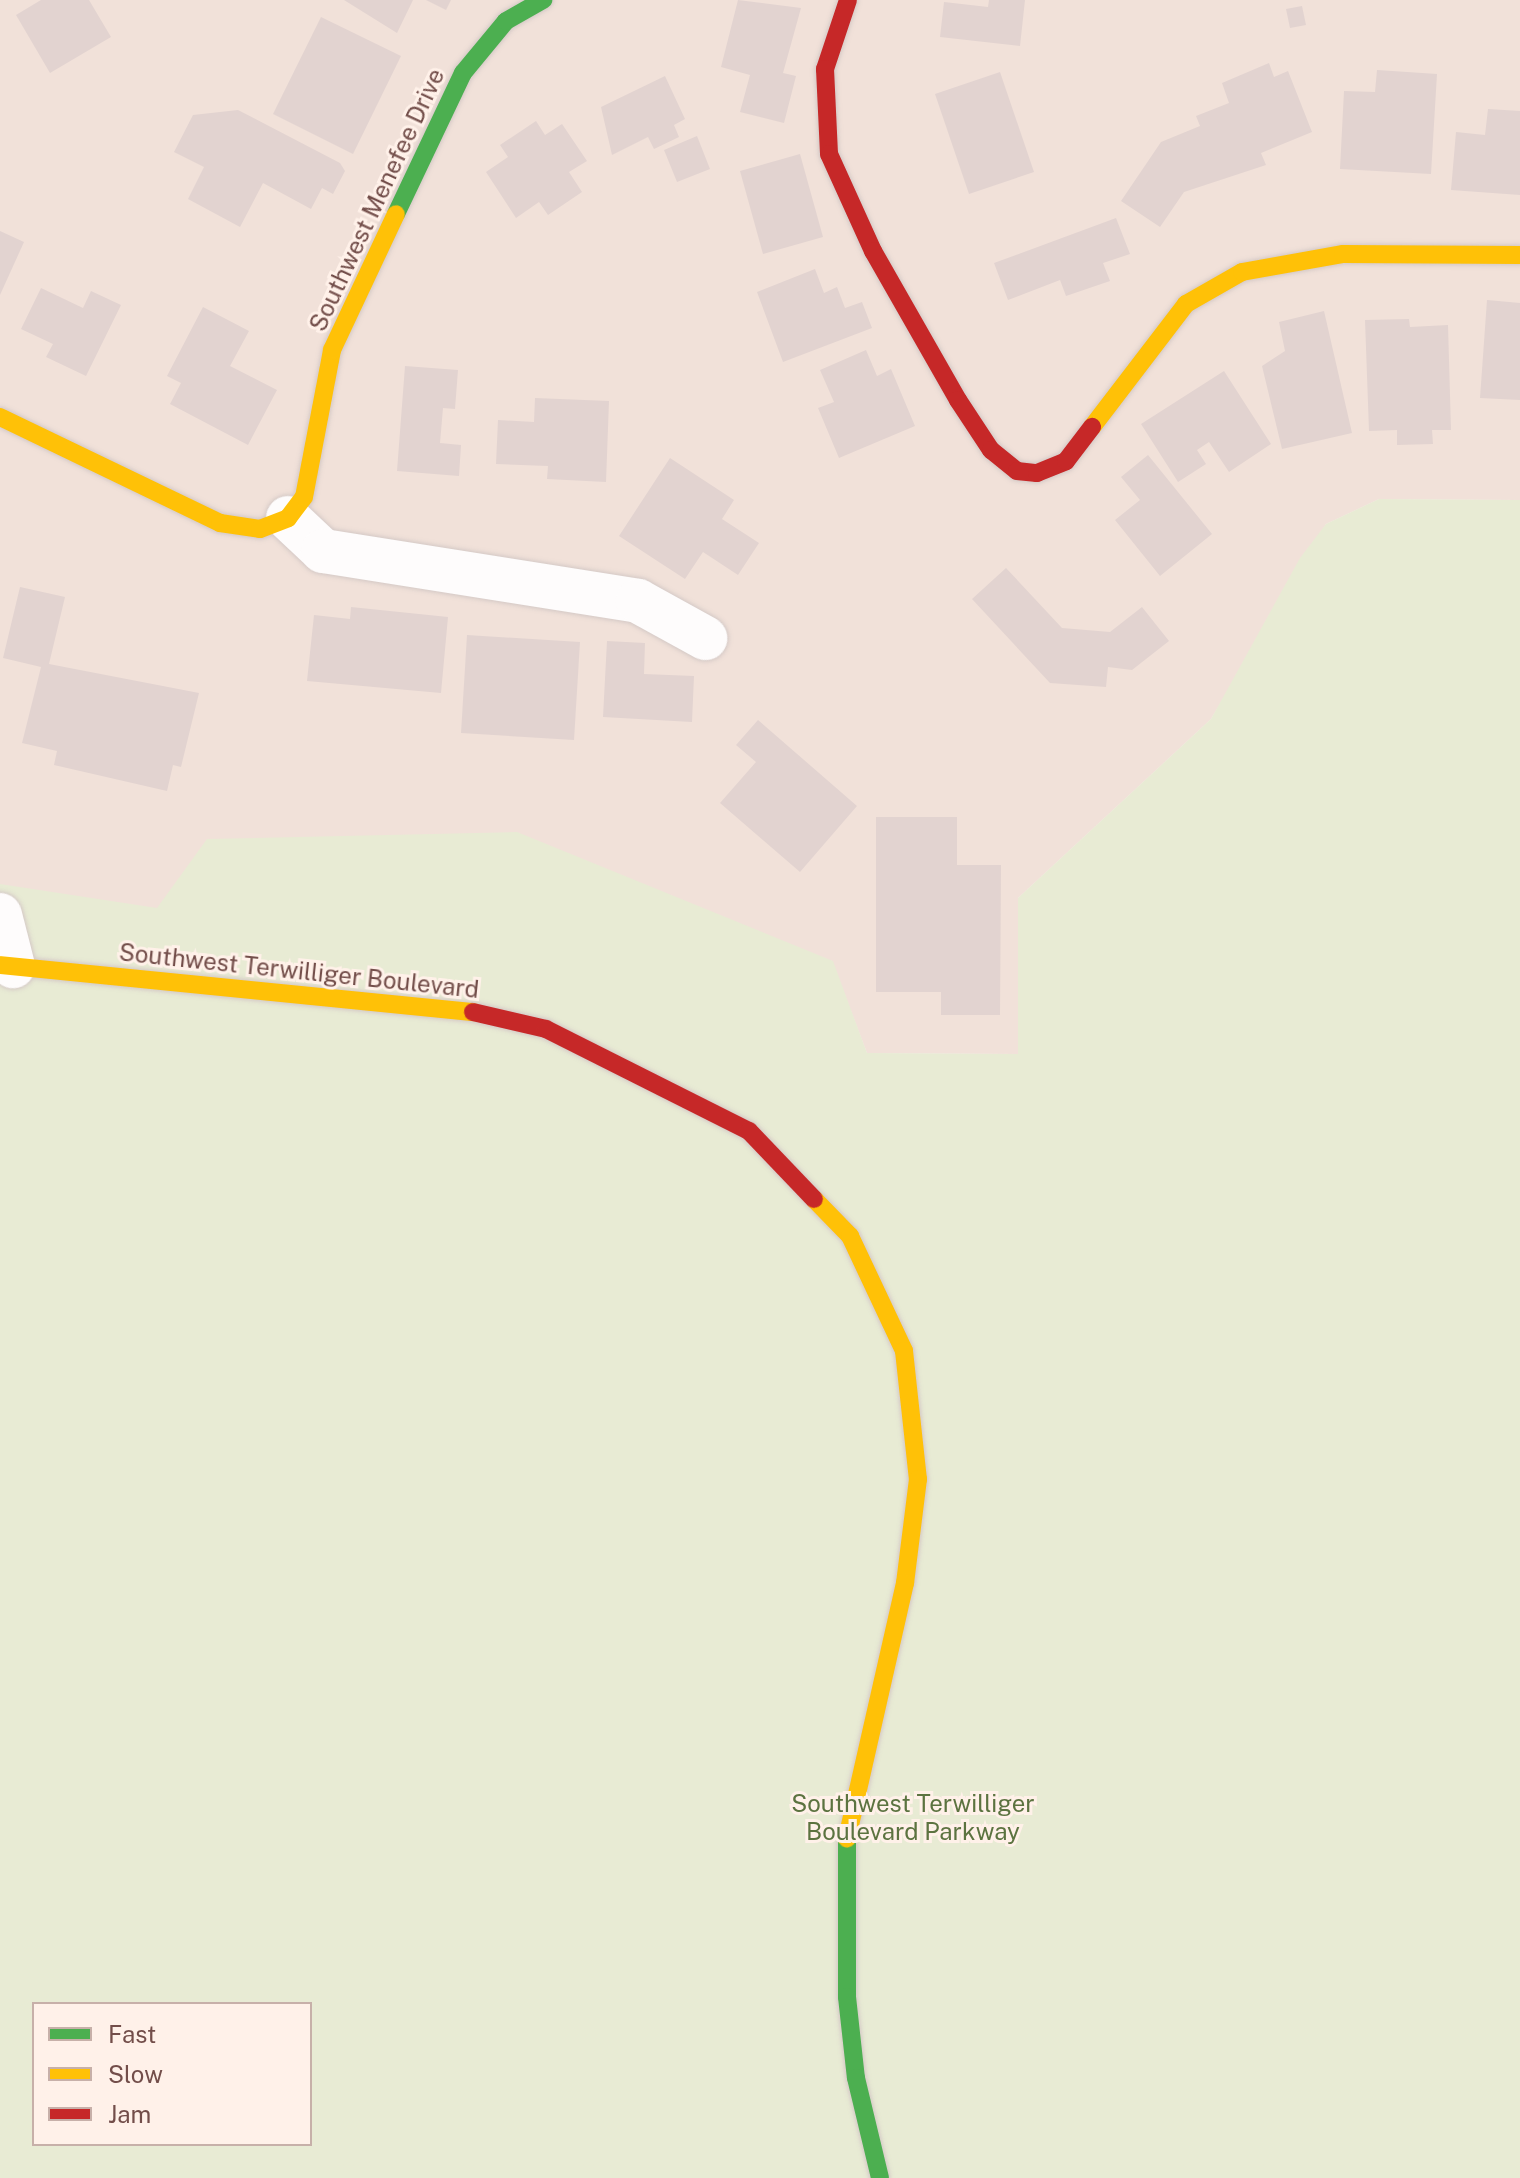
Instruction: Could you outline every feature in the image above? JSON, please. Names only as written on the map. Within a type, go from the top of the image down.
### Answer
[{"type":"street","name":"Southwest Menefee Drive","points":[[288,518],[304,497],[332,350],[463,73],[506,21],[543,0]]},
{"type":"street","points":[[848,0],[825,69],[829,154],[873,251],[958,400],[991,450],[1017,471],[1037,473],[1066,461],[1186,304],[1242,272],[1343,254],[1520,255]]},
{"type":"street","points":[[0,417],[220,523],[260,529],[288,518],[323,551],[638,601],[705,638]]},
{"type":"street","points":[[0,915],[6,965]]},
{"type":"street","name":"Southwest Terwilliger Boulevard","points":[[6,965],[441,1005],[546,1029],[749,1131],[850,1236],[873,1270],[904,1351],[918,1479],[905,1583],[846,1845],[847,1997],[856,2078],[880,2178]]},
{"type":"shaded area","points":[[0,0],[1520,0],[1520,500],[1379,499],[1326,524],[1211,719],[1018,898],[1018,1054],[867,1053],[832,961],[0,899]]},
{"type":"green space","name":"Southwest Terwilliger Boulevard Parkway","points":[[1379,499],[1520,500],[1520,2178],[0,2178],[0,884],[157,908],[207,839],[517,832],[833,961],[867,1053],[1018,1054],[1018,898],[1211,719],[1300,558],[1326,524]]},
{"type":"building","points":[[41,0],[89,0],[111,37],[50,73],[16,15]]},
{"type":"building","points":[[344,0],[413,0],[397,33]]},
{"type":"building","points":[[426,0],[451,0],[446,10]]},
{"type":"building","points":[[738,0],[801,8],[783,73],[796,76],[784,123],[740,112],[750,75],[721,67]]},
{"type":"building","points":[[989,0],[1025,0],[1020,46],[940,37],[944,2],[988,7]]},
{"type":"building","points":[[1302,6],[1306,25],[1290,28],[1286,9]]},
{"type":"building","points":[[321,17],[401,56],[353,154],[273,114]]},
{"type":"building","points":[[1269,63],[1274,77],[1288,71],[1312,132],[1261,153],[1266,165],[1184,192],[1160,227],[1121,201],[1161,142],[1200,126],[1196,116],[1229,103],[1222,83]]},
{"type":"building","points":[[1377,70],[1437,74],[1431,174],[1340,169],[1344,91],[1375,92]]},
{"type":"building","points":[[1000,72],[1034,172],[969,194],[935,94]]},
{"type":"building","points":[[665,76],[685,119],[674,125],[679,137],[654,149],[648,137],[612,155],[601,107]]},
{"type":"building","points":[[1488,109],[1520,111],[1520,195],[1451,190],[1456,132],[1485,135]]},
{"type":"building","points":[[238,110],[340,163],[345,171],[333,194],[322,188],[311,209],[263,183],[240,227],[188,199],[204,167],[174,152],[193,115]]},
{"type":"building","points":[[536,121],[545,135],[562,124],[587,161],[569,172],[582,192],[548,215],[539,202],[516,218],[486,172],[508,157],[500,145]]},
{"type":"building","points":[[697,136],[710,169],[677,182],[664,150]]},
{"type":"building","points":[[800,154],[823,237],[763,254],[740,171]]},
{"type":"building","points":[[1116,218],[1130,254],[1103,263],[1110,281],[1066,296],[1060,280],[1008,300],[994,263]]},
{"type":"building","points":[[0,231],[24,242],[0,295]]},
{"type":"building","points":[[815,269],[824,293],[837,287],[845,308],[862,302],[872,328],[783,362],[757,292]]},
{"type":"building","points":[[41,288],[83,308],[91,291],[121,305],[86,376],[46,357],[53,344],[21,329]]},
{"type":"building","points":[[1487,300],[1520,303],[1520,400],[1480,398]]},
{"type":"building","points":[[203,307],[249,331],[230,366],[277,390],[248,445],[170,404],[181,383],[167,376]]},
{"type":"building","points":[[1324,311],[1352,433],[1282,449],[1262,366],[1285,351],[1279,322]]},
{"type":"building","points":[[1409,319],[1410,327],[1448,325],[1451,430],[1432,430],[1433,444],[1397,445],[1397,430],[1369,431],[1365,320]]},
{"type":"building","points":[[866,350],[877,376],[891,369],[915,426],[839,458],[818,408],[834,402],[820,370]]},
{"type":"building","points":[[405,366],[458,370],[455,409],[443,408],[440,443],[461,445],[459,476],[397,471]]},
{"type":"building","points":[[1224,371],[1271,444],[1229,472],[1209,442],[1197,450],[1206,464],[1178,482],[1141,424]]},
{"type":"building","points":[[535,398],[609,401],[606,482],[547,479],[548,466],[496,464],[498,420],[534,422]]},
{"type":"building","points":[[1148,455],[1212,534],[1160,576],[1115,520],[1140,500],[1121,477]]},
{"type":"building","points":[[670,458],[734,500],[722,519],[759,543],[738,575],[703,552],[685,579],[619,536]]},
{"type":"building","points":[[1006,568],[1062,628],[1110,632],[1142,607],[1169,641],[1132,670],[1108,667],[1106,687],[1050,683],[972,599]]},
{"type":"building","points":[[20,587],[65,597],[49,664],[199,693],[181,767],[173,765],[167,791],[54,765],[57,751],[22,743],[41,667],[3,658]]},
{"type":"building","points":[[351,607],[448,617],[441,693],[307,681],[314,615],[350,619]]},
{"type":"building","points":[[467,635],[580,642],[574,740],[461,733]]},
{"type":"building","points":[[607,641],[645,643],[644,674],[694,676],[692,722],[603,717]]},
{"type":"building","points":[[758,720],[857,806],[800,872],[720,803],[756,762],[736,745]]},
{"type":"building","points":[[876,817],[957,817],[957,865],[1001,865],[1000,1015],[941,1015],[941,992],[876,992]]},
{"type":"traffic: fast","points":[[396,214],[463,73],[506,21],[543,0]]},
{"type":"traffic: fast","points":[[847,1839],[847,1997],[856,2078],[880,2178]]},
{"type":"traffic: slow","points":[[0,417],[220,523],[260,529],[288,518],[304,497],[332,350],[396,214]]},
{"type":"traffic: slow","points":[[1092,427],[1186,304],[1242,272],[1343,254],[1520,255]]},
{"type":"traffic: slow","points":[[0,965],[473,1012]]},
{"type":"traffic: slow","points":[[814,1199],[850,1236],[904,1351],[918,1479],[905,1583],[847,1839]]},
{"type":"traffic: jam","points":[[848,0],[825,69],[829,154],[873,251],[958,400],[991,450],[1017,471],[1037,473],[1066,461],[1092,427]]},
{"type":"traffic: jam","points":[[473,1012],[546,1029],[749,1131],[814,1199]]}]
